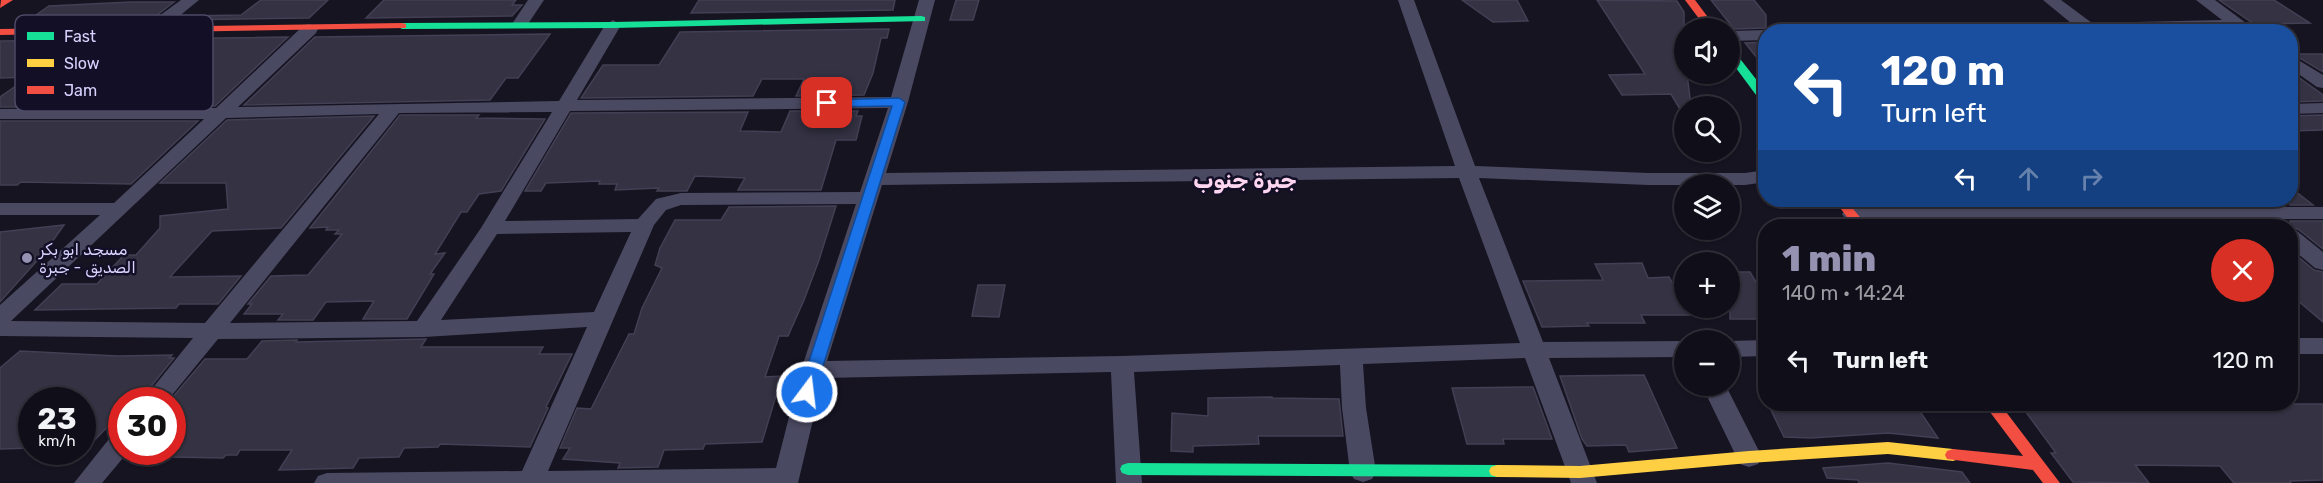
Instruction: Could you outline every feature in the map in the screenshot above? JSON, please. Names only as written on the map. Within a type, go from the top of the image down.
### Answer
[{"type":"street","points":[[0,5],[8,0]]},
{"type":"street","points":[[171,15],[191,0]]},
{"type":"street","points":[[520,24],[536,0]]},
{"type":"street","points":[[1406,0],[1467,172],[1582,478]]},
{"type":"street","points":[[1690,0],[1704,18]]},
{"type":"street","points":[[2051,0],[2082,24]]},
{"type":"street","points":[[2204,0],[2238,24]]},
{"type":"street","points":[[213,30],[520,24],[613,26],[924,10],[899,102],[813,370],[786,481],[531,480],[327,483]]},
{"type":"street","points":[[424,329],[491,228],[613,26]]},
{"type":"street","points":[[0,318],[310,29]]},
{"type":"street","points":[[0,32],[15,32]]},
{"type":"street","points":[[1740,36],[1758,35]]},
{"type":"street","points":[[2298,65],[2323,82]]},
{"type":"street","points":[[1740,66],[1758,90]]},
{"type":"street","points":[[0,114],[222,113],[394,108],[563,108],[899,102]]},
{"type":"street","points":[[166,387],[394,108]]},
{"type":"street","points":[[2298,109],[2323,108]]},
{"type":"street","points":[[531,480],[644,225],[654,210],[665,201],[870,189],[1467,172],[1648,179],[1758,177]]},
{"type":"street","points":[[2078,207],[2087,215]]},
{"type":"street","points":[[2255,207],[2270,219]]},
{"type":"street","points":[[0,209],[119,209]]},
{"type":"street","points":[[1851,213],[2234,219]]},
{"type":"street","points":[[2278,219],[2323,213]]},
{"type":"street","points":[[491,228],[644,225]]},
{"type":"street","points":[[2298,243],[2323,263]]},
{"type":"street","points":[[0,328],[212,332],[424,329],[604,319]]},
{"type":"street","points":[[2298,346],[2323,346]]},
{"type":"street","points":[[1740,349],[1758,348]]},
{"type":"street","points":[[813,370],[1122,364],[1533,350],[1674,349]]},
{"type":"street","points":[[1351,357],[1354,408],[1363,472]]},
{"type":"street","points":[[1122,364],[1129,476],[1363,472],[1582,478],[1749,457],[1888,448],[2037,464]]},
{"type":"street","points":[[1719,396],[1749,457]]},
{"type":"street","points":[[1997,411],[2052,483]]},
{"type":"street","points":[[87,483],[108,458]]},
{"type":"building","points":[[261,0],[328,0],[309,18],[213,19],[213,15],[241,15]]},
{"type":"building","points":[[384,0],[516,0],[512,5],[522,5],[512,16],[366,18]]},
{"type":"building","points":[[699,0],[895,0],[893,10],[691,13]]},
{"type":"building","points":[[956,0],[979,0],[973,20],[950,20]]},
{"type":"building","points":[[1462,0],[1517,0],[1528,21],[1493,22]]},
{"type":"building","points":[[1597,0],[1677,1],[1684,12],[1684,18],[1674,18],[1674,84],[1688,84],[1690,96],[1674,96],[1674,99],[1671,94],[1622,95],[1609,75],[1645,74]]},
{"type":"building","points":[[1711,0],[1754,0],[1766,15],[1766,24],[1758,24],[1758,28],[1740,29],[1740,18],[1725,18]]},
{"type":"building","points":[[2219,0],[2274,0],[2310,23],[2254,24]]},
{"type":"building","points":[[174,2],[157,15],[36,15],[49,6]]},
{"type":"building","points":[[889,29],[887,38],[881,38],[873,73],[864,95],[796,96],[804,79],[762,79],[753,96],[581,98],[603,65],[659,65],[680,32]]},
{"type":"building","points":[[550,34],[518,78],[506,78],[490,100],[244,105],[315,37]]},
{"type":"building","points":[[288,37],[215,106],[213,106],[213,38]]},
{"type":"building","points":[[0,41],[15,41],[15,77],[0,78]]},
{"type":"building","points":[[1758,42],[1758,59],[1745,43]]},
{"type":"building","points":[[2298,54],[2323,54],[2323,72],[2298,57]]},
{"type":"building","points":[[2298,77],[2323,95],[2323,101],[2298,102]]},
{"type":"building","points":[[15,87],[15,107],[0,107],[0,97]]},
{"type":"building","points":[[790,111],[858,111],[856,116],[862,116],[856,140],[836,140],[821,190],[738,190],[745,178],[695,176],[687,191],[657,191],[659,188],[615,190],[617,184],[599,184],[600,181],[546,183],[541,191],[525,191],[571,113],[748,112],[740,131],[781,132]]},
{"type":"building","points":[[400,115],[479,115],[476,118],[545,119],[501,191],[479,194],[467,212],[461,212],[435,254],[445,253],[430,274],[434,274],[407,319],[363,319],[374,301],[326,302],[313,320],[278,320],[283,314],[244,314],[252,304],[248,304],[271,276],[308,275],[342,234],[335,234],[339,230],[326,230],[328,227],[310,228]]},
{"type":"building","points":[[2323,115],[2323,130],[2298,131],[2298,116]]},
{"type":"building","points":[[374,116],[281,228],[212,231],[170,277],[241,276],[218,304],[179,304],[176,308],[35,310],[62,284],[97,284],[124,255],[136,255],[160,228],[160,216],[228,209],[226,183],[160,183],[227,120]]},
{"type":"building","points":[[0,121],[198,121],[131,184],[21,182],[17,185],[0,185]]},
{"type":"building","points":[[2298,193],[2313,205],[2298,205]]},
{"type":"building","points":[[836,206],[804,300],[788,336],[779,336],[765,377],[782,376],[762,442],[705,444],[703,449],[664,450],[658,467],[618,468],[620,463],[563,459],[570,448],[560,448],[577,408],[591,409],[629,334],[634,334],[642,308],[662,268],[655,265],[660,248],[675,220],[721,220],[729,207]]},
{"type":"building","points":[[2298,221],[2323,221],[2323,249],[2298,229]]},
{"type":"building","points":[[64,225],[44,253],[0,302],[0,232]]},
{"type":"building","points":[[2298,257],[2314,270],[2323,272],[2323,322],[2298,301]]},
{"type":"building","points":[[1642,263],[1648,278],[1669,277],[1674,286],[1674,315],[1641,315],[1645,323],[1587,323],[1589,326],[1542,327],[1523,281],[1603,280],[1595,264]]},
{"type":"building","points":[[1740,272],[1750,272],[1758,286],[1758,319],[1730,319],[1740,318]]},
{"type":"building","points":[[978,285],[1005,285],[999,317],[972,316]]},
{"type":"building","points":[[426,339],[421,347],[543,347],[539,354],[572,354],[546,407],[548,408],[530,447],[440,444],[438,447],[404,448],[399,457],[359,458],[353,468],[279,470],[292,450],[240,450],[237,455],[226,455],[223,458],[186,457],[186,387],[181,387],[205,359],[247,359],[262,341],[297,340],[296,342]]},
{"type":"building","points":[[20,351],[117,356],[172,355],[169,358],[174,358],[150,387],[108,387],[108,426],[96,439],[96,387],[18,387],[18,448],[0,449],[0,368]]},
{"type":"building","points":[[1644,375],[1677,448],[1629,452],[1626,445],[1587,446],[1582,439],[1560,376]]},
{"type":"building","points":[[1533,387],[1552,439],[1503,439],[1504,444],[1467,444],[1452,388]]},
{"type":"building","points":[[1208,398],[1339,399],[1343,436],[1258,436],[1259,444],[1193,446],[1193,452],[1171,451],[1172,413],[1208,416]]},
{"type":"building","points":[[2298,404],[2323,404],[2323,480],[2290,481],[2291,483],[2234,483],[2220,466],[2135,465],[2149,483],[2073,482],[2051,453],[2056,453],[2025,411],[2298,411]]},
{"type":"building","points":[[1771,411],[1920,411],[1938,438],[1888,433],[1811,438],[1784,437]]},
{"type":"building","points":[[1888,463],[1962,472],[1970,483],[1859,483],[1858,480],[1827,478],[1823,468]]},
{"type":"traffic: fast","points":[[402,26],[613,25],[921,19]]},
{"type":"traffic: fast","points":[[1740,66],[1758,90]]},
{"type":"traffic: fast","points":[[1128,469],[1497,471]]},
{"type":"traffic: slow","points":[[1497,471],[1580,472],[1749,457],[1888,448],[1953,455]]},
{"type":"traffic: jam","points":[[0,5],[8,0]]},
{"type":"traffic: jam","points":[[1690,0],[1704,18]]},
{"type":"traffic: jam","points":[[213,29],[402,26]]},
{"type":"traffic: jam","points":[[0,32],[15,32]]},
{"type":"traffic: jam","points":[[1846,207],[1855,219]]},
{"type":"traffic: jam","points":[[1997,411],[2052,483]]},
{"type":"traffic: jam","points":[[1953,455],[2037,464]]},
{"type":"place","name":"مسجد ابو بكر الصديق - جبرة","points":[[27,258]]},
{"type":"district","name":"جبرة جنوب","points":[[1245,180]]},
{"type":"route","points":[[807,392],[846,263],[899,102],[827,103]]}]
